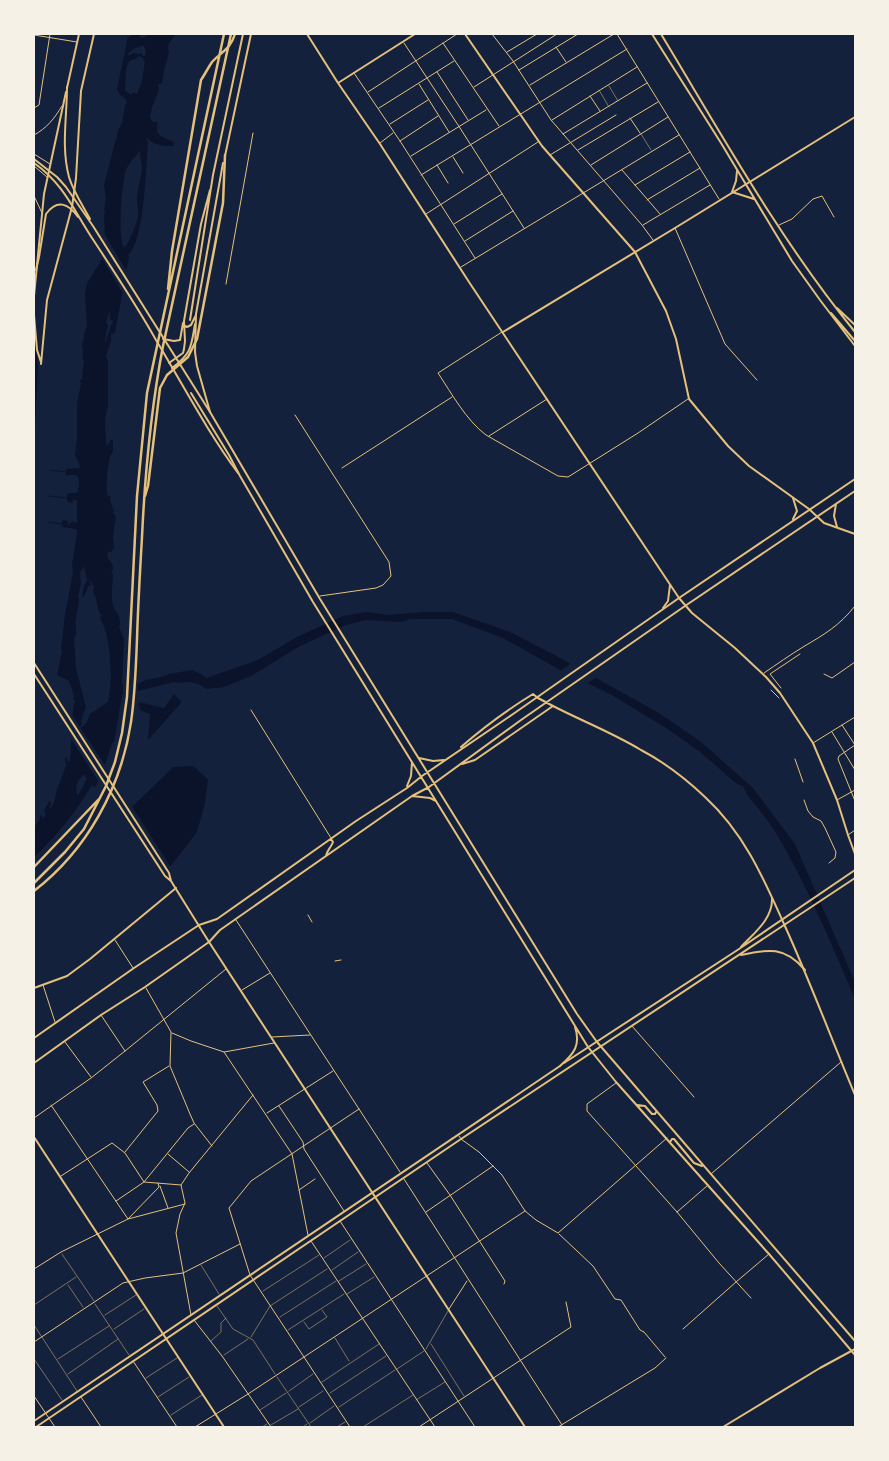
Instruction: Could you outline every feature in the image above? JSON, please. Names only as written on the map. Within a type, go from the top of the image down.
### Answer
[{"type":"highway","points":[[34,883],[57,861],[84,829],[106,786],[115,762],[125,721],[140,456],[147,393],[224,34]]},
{"type":"highway","points":[[34,891],[50,878],[83,841],[106,801],[121,766],[129,732],[133,702],[143,502],[156,382],[230,34]]},
{"type":"highway","points":[[166,306],[172,251],[202,80],[206,70],[214,60],[229,47],[235,34]]},
{"type":"highway","points":[[143,502],[148,486],[160,388],[167,375],[188,357],[198,339],[223,203],[225,155]]},
{"type":"highway","points":[[34,867],[102,796]]},
{"type":"main road","points":[[34,296],[47,177],[79,34]]},
{"type":"main road","points":[[34,315],[41,364],[47,300],[72,207],[76,178],[81,91],[94,34]]},
{"type":"main road","points":[[162,338],[174,341],[180,340],[202,224],[244,34]]},
{"type":"main road","points":[[172,368],[187,356],[190,350],[225,155],[251,34]]},
{"type":"main road","points":[[307,34],[679,598],[692,613],[735,648],[780,693],[813,743],[837,800],[855,854]]},
{"type":"main road","points":[[338,83],[415,34]]},
{"type":"main road","points":[[465,34],[538,142],[635,252],[666,311],[676,339],[689,399],[728,446],[749,466],[810,509],[824,523],[855,534]]},
{"type":"main road","points":[[652,34],[737,168],[792,261],[855,346]]},
{"type":"main road","points":[[661,34],[797,256],[855,332]]},
{"type":"main road","points":[[67,87],[65,134],[69,177],[93,226]]},
{"type":"main road","points":[[502,332],[855,117]]},
{"type":"main road","points":[[34,159],[58,177],[93,226],[210,412],[320,598],[577,1014],[600,1047],[855,1341]]},
{"type":"main road","points":[[34,165],[54,179],[88,232]]},
{"type":"main road","points":[[732,192],[736,181],[737,168]]},
{"type":"main road","points":[[190,320],[213,175]]},
{"type":"main road","points":[[732,192],[756,200]]},
{"type":"main road","points":[[36,270],[46,214],[55,205],[64,205],[75,213],[135,304],[225,456],[240,476]]},
{"type":"main road","points":[[820,300],[855,341]]},
{"type":"main road","points":[[833,305],[855,325]]},
{"type":"main road","points":[[184,321],[186,327],[190,327],[196,314]]},
{"type":"main road","points":[[196,314],[197,366],[210,412]]},
{"type":"main road","points":[[169,363],[182,353],[184,349],[184,321]]},
{"type":"main road","points":[[191,392],[313,602],[412,759],[588,1047],[616,1082],[769,1254],[855,1355]]},
{"type":"main road","points":[[34,1038],[200,924],[216,920],[662,609],[855,479]]},
{"type":"main road","points":[[34,1063],[101,1015],[146,987],[209,942],[220,930],[326,856],[412,796],[428,788],[521,720],[855,490]]},
{"type":"main road","points":[[792,521],[797,511],[793,498]]},
{"type":"main road","points":[[836,504],[834,516],[837,528]]},
{"type":"main road","points":[[662,609],[668,601],[670,585]]},
{"type":"main road","points":[[34,663],[169,873],[171,881]]},
{"type":"main road","points":[[34,674],[165,876],[171,881],[200,924],[209,942],[274,1043],[306,1089],[525,1427]]},
{"type":"main road","points":[[455,753],[482,729],[533,694],[553,706],[642,750],[704,796],[724,818],[752,856],[804,970],[855,1095]]},
{"type":"main road","points":[[460,765],[475,760],[553,706]]},
{"type":"main road","points":[[419,758],[432,762],[446,759]]},
{"type":"main road","points":[[407,788],[411,776],[412,759]]},
{"type":"main road","points":[[412,796],[430,798],[438,802]]},
{"type":"main road","points":[[326,856],[327,850],[332,846],[333,842],[331,839]]},
{"type":"main road","points":[[34,1421],[400,1173],[855,870]]},
{"type":"main road","points":[[36,1427],[592,1052],[855,878]]},
{"type":"main road","points":[[34,988],[67,976],[115,940],[176,888]]},
{"type":"main road","points":[[736,951],[768,916],[772,906],[772,898]]},
{"type":"main road","points":[[739,955],[757,951],[777,950],[798,961],[804,970]]},
{"type":"main road","points":[[560,1066],[573,1054],[578,1043],[574,1024]]},
{"type":"main road","points":[[636,1105],[645,1106],[652,1114],[655,1114],[655,1110]]},
{"type":"main road","points":[[34,1137],[224,1427]]},
{"type":"main road","points":[[670,1142],[670,1140],[674,1140],[694,1162],[704,1167]]},
{"type":"main road","points":[[254,1272],[258,1277]]},
{"type":"main road","points":[[246,1278],[249,1283]]},
{"type":"main road","points":[[723,1427],[855,1349]]},
{"type":"street","points":[[34,108],[38,105],[50,34]]},
{"type":"street","points":[[367,92],[458,34]]},
{"type":"street","points":[[496,34],[493,35],[513,61],[551,120],[654,241]]},
{"type":"street","points":[[506,52],[537,34]]},
{"type":"street","points":[[473,87],[557,34]]},
{"type":"street","points":[[518,70],[578,34]]},
{"type":"street","points":[[529,85],[616,34],[720,200]]},
{"type":"street","points":[[34,36],[77,42]]},
{"type":"street","points":[[403,41],[524,229]]},
{"type":"street","points":[[443,43],[500,127]]},
{"type":"street","points":[[556,46],[566,63]]},
{"type":"street","points":[[422,175],[626,50]]},
{"type":"street","points":[[379,109],[455,60]]},
{"type":"street","points":[[551,120],[638,67]]},
{"type":"street","points":[[437,72],[468,121]]},
{"type":"street","points":[[354,73],[476,258]]},
{"type":"street","points":[[563,134],[647,83]]},
{"type":"street","points":[[418,84],[449,132]]},
{"type":"street","points":[[590,96],[600,112]]},
{"type":"street","points":[[389,125],[428,100]]},
{"type":"street","points":[[577,150],[658,101]]},
{"type":"street","points":[[34,135],[51,122],[64,104]]},
{"type":"street","points":[[410,157],[487,109]]},
{"type":"street","points":[[400,141],[439,116]]},
{"type":"street","points":[[550,155],[616,116]]},
{"type":"street","points":[[590,165],[668,117]]},
{"type":"street","points":[[630,118],[640,134]]},
{"type":"street","points":[[380,144],[394,132]]},
{"type":"street","points":[[226,284],[253,134]]},
{"type":"street","points":[[460,268],[679,135]]},
{"type":"street","points":[[425,215],[538,142]]},
{"type":"street","points":[[635,185],[690,152]]},
{"type":"street","points":[[34,154],[50,164]]},
{"type":"street","points":[[452,156],[464,173]]},
{"type":"street","points":[[34,165],[47,177]]},
{"type":"street","points":[[437,165],[448,183]]},
{"type":"street","points":[[647,200],[700,168]]},
{"type":"street","points":[[622,170],[661,215]]},
{"type":"street","points":[[642,225],[710,185]]},
{"type":"street","points":[[454,224],[502,194]]},
{"type":"street","points":[[34,196],[42,213]]},
{"type":"street","points":[[778,226],[792,219],[813,199],[822,196],[834,217]]},
{"type":"street","points":[[464,241],[513,211]]},
{"type":"street","points":[[675,228],[725,344],[757,380]]},
{"type":"street","points":[[34,246],[38,247]]},
{"type":"street","points":[[502,332],[438,373],[477,428],[558,476],[567,478],[689,399]]},
{"type":"street","points":[[342,468],[453,396]]},
{"type":"street","points":[[488,436],[547,399]]},
{"type":"street","points":[[295,415],[389,562],[391,576],[383,585],[376,588],[320,598]]},
{"type":"street","points":[[762,674],[827,633],[842,622],[855,606]]},
{"type":"street","points":[[782,688],[770,674],[800,654]]},
{"type":"street","points":[[824,674],[832,678],[855,662]]},
{"type":"street","points":[[847,667],[850,671]]},
{"type":"street","points":[[771,690],[779,698]]},
{"type":"street","points":[[251,710],[331,839]]},
{"type":"street","points":[[813,743],[855,717]]},
{"type":"street","points":[[842,725],[855,745],[839,756],[838,759],[855,801]]},
{"type":"street","points":[[832,732],[855,770]]},
{"type":"street","points":[[795,759],[803,782]]},
{"type":"street","points":[[837,800],[855,790]]},
{"type":"street","points":[[804,800],[808,811],[813,817],[821,821],[836,852],[835,858],[829,863]]},
{"type":"street","points":[[848,835],[855,830]]},
{"type":"street","points":[[308,915],[312,922]]},
{"type":"street","points":[[236,919],[400,1173]]},
{"type":"street","points":[[115,940],[134,968]]},
{"type":"street","points":[[335,961],[342,960]]},
{"type":"street","points":[[34,1118],[125,1052],[226,968]]},
{"type":"street","points":[[241,991],[270,972]]},
{"type":"street","points":[[43,985],[55,1023]]},
{"type":"street","points":[[146,987],[171,1032],[170,1066],[194,1123],[212,1146]]},
{"type":"street","points":[[101,1015],[125,1052]]},
{"type":"street","points":[[632,1026],[694,1097]]},
{"type":"street","points":[[171,1032],[224,1052],[274,1043]]},
{"type":"street","points":[[271,1037],[311,1035]]},
{"type":"street","points":[[65,1041],[91,1078]]},
{"type":"street","points":[[224,1052],[292,1154],[308,1236]]},
{"type":"street","points":[[710,1175],[841,1062]]},
{"type":"street","points":[[125,1153],[158,1111],[144,1082],[170,1066]]},
{"type":"street","points":[[266,1114],[334,1070]]},
{"type":"street","points":[[616,1082],[587,1104],[587,1111],[752,1298]]},
{"type":"street","points":[[191,1315],[176,1233],[180,1214],[185,1204],[181,1185],[252,1095]]},
{"type":"street","points":[[51,1105],[128,1219]]},
{"type":"street","points":[[279,1106],[304,1146],[304,1150],[344,1212]]},
{"type":"street","points":[[350,1427],[250,1275],[229,1208],[252,1181],[360,1109]]},
{"type":"street","points":[[115,1202],[144,1182],[194,1123]]},
{"type":"street","points":[[458,1135],[461,1140],[479,1152],[494,1166],[526,1211],[536,1220],[558,1233],[593,1266],[615,1299],[621,1300],[640,1330],[644,1332],[666,1358],[655,1368],[558,1427]]},
{"type":"street","points":[[558,1233],[666,1138]]},
{"type":"street","points":[[60,1176],[112,1143],[125,1153],[144,1182]]},
{"type":"street","points":[[168,1154],[190,1173]]},
{"type":"street","points":[[427,1163],[450,1195],[505,1281],[504,1284]]},
{"type":"street","points":[[425,1212],[494,1166]]},
{"type":"street","points":[[298,1190],[315,1179]]},
{"type":"street","points":[[404,1179],[562,1424]]},
{"type":"street","points":[[144,1182],[181,1185]]},
{"type":"street","points":[[158,1183],[168,1208]]},
{"type":"street","points":[[128,1219],[158,1187],[158,1183]]},
{"type":"street","points":[[677,1212],[708,1186]]},
{"type":"street","points":[[34,1269],[61,1252],[128,1219],[185,1204]]},
{"type":"street","points":[[195,1427],[526,1211]]},
{"type":"street","points":[[340,1221],[475,1427]]},
{"type":"street","points":[[311,1241],[435,1427]]},
{"type":"street","points":[[34,1342],[123,1282],[184,1273],[241,1244]]},
{"type":"street","points":[[683,1329],[769,1254]]},
{"type":"street","points":[[449,1310],[468,1279]]},
{"type":"street","points":[[419,1427],[571,1327],[566,1302]]},
{"type":"street","points":[[194,1320],[222,1356],[270,1427]]},
{"type":"street","points":[[133,1361],[177,1427]]},
{"type":"street","points":[[34,1396],[55,1427]]},
{"type":"street","points":[[81,1397],[101,1427]]},
{"type":"lane","points":[[608,84],[618,101]]},
{"type":"lane","points":[[599,90],[609,107]]},
{"type":"lane","points":[[640,134],[652,151]]},
{"type":"lane","points":[[323,1258],[351,1239]]},
{"type":"lane","points":[[222,1356],[250,1338],[270,1306],[359,1251]]},
{"type":"lane","points":[[61,1252],[130,1357]]},
{"type":"lane","points":[[261,1292],[320,1254]]},
{"type":"lane","points":[[278,1318],[367,1263]]},
{"type":"lane","points":[[200,1264],[220,1296]]},
{"type":"lane","points":[[287,1331],[376,1276]]},
{"type":"lane","points":[[34,1305],[78,1277]]},
{"type":"lane","points":[[67,1284],[84,1309]]},
{"type":"lane","points":[[103,1316],[137,1295]]},
{"type":"lane","points":[[216,1305],[233,1329],[253,1340],[311,1427]]},
{"type":"lane","points":[[112,1330],[146,1308]]},
{"type":"lane","points":[[303,1321],[309,1330],[327,1317],[322,1309]]},
{"type":"lane","points":[[338,1408],[424,1351],[449,1310]]},
{"type":"lane","points":[[210,1342],[222,1332],[221,1323],[226,1318]]},
{"type":"lane","points":[[34,1325],[78,1392]]},
{"type":"lane","points":[[56,1360],[110,1326]]},
{"type":"lane","points":[[334,1336],[350,1362]]},
{"type":"lane","points":[[66,1375],[118,1339]]},
{"type":"lane","points":[[430,1343],[464,1397]]},
{"type":"lane","points":[[320,1383],[379,1344]]},
{"type":"lane","points":[[328,1394],[387,1355]]},
{"type":"lane","points":[[145,1379],[178,1357]]},
{"type":"lane","points":[[34,1359],[63,1401]]},
{"type":"lane","points":[[260,1410],[314,1373]]},
{"type":"lane","points":[[157,1398],[191,1376]]},
{"type":"lane","points":[[416,1400],[445,1382]]},
{"type":"lane","points":[[270,1427],[325,1390]]},
{"type":"lane","points":[[170,1416],[203,1394]]},
{"type":"lane","points":[[363,1427],[413,1395]]},
{"type":"lane","points":[[303,1427],[336,1406]]},
{"type":"lane","points":[[337,1427],[346,1421]]},
{"type":"lane","points":[[262,1427],[268,1423]]},
{"type":"water","points":[[131,34],[141,34],[140,38],[149,34],[176,34],[169,43],[169,53],[162,83],[158,85],[159,90],[150,118],[153,122],[158,122],[158,134],[174,142],[174,146],[159,145],[146,139],[148,142],[141,219],[134,247],[128,255],[115,333],[111,334],[106,356],[108,362],[108,406],[105,418],[106,444],[108,445],[111,439],[113,441],[113,451],[107,472],[107,495],[111,497],[113,514],[116,516],[113,536],[114,548],[111,552],[108,552],[107,557],[113,566],[111,574],[113,574],[113,606],[119,615],[119,627],[124,639],[122,684],[136,685],[146,680],[192,670],[206,678],[258,660],[297,637],[343,616],[367,612],[388,615],[453,612],[510,632],[659,713],[701,742],[753,788],[795,844],[855,982],[855,999],[798,873],[776,833],[748,796],[743,786],[737,784],[699,751],[666,728],[610,694],[562,671],[503,638],[452,619],[410,619],[402,622],[366,620],[346,625],[300,646],[251,676],[224,687],[206,689],[194,683],[174,682],[122,695],[114,743],[112,743],[95,788],[92,785],[66,823],[34,857],[34,827],[39,821],[41,814],[43,819],[46,814],[44,811],[49,801],[51,802],[50,808],[54,802],[66,766],[65,758],[67,757],[68,761],[70,761],[75,702],[69,681],[57,675],[62,652],[65,614],[73,573],[72,565],[77,532],[76,529],[62,527],[62,520],[69,521],[67,523],[69,525],[72,521],[77,523],[77,501],[73,499],[71,503],[67,501],[67,494],[77,493],[79,481],[77,475],[66,475],[66,469],[79,468],[80,466],[75,455],[77,403],[84,360],[82,359],[82,344],[87,326],[85,294],[87,283],[102,259],[105,236],[104,209],[106,198],[104,185],[127,103],[117,89],[128,36],[130,38]],"holes":[[[143,45],[146,50],[145,56],[142,56],[142,53],[133,53],[129,56],[128,53]],[[139,56],[145,61],[142,81],[137,94],[133,92],[132,95],[125,91],[126,69],[129,61]],[[140,151],[142,169],[137,196],[138,217],[131,237],[124,248],[120,222],[126,170]],[[110,311],[110,319],[113,321],[105,344],[108,326],[106,322]],[[84,566],[87,580],[84,586],[83,598],[89,585],[91,587],[89,578],[94,587],[93,592],[107,636],[111,670],[108,702],[90,714],[87,722],[82,727],[80,727],[81,721],[86,707],[76,668],[74,639],[81,584],[80,573]],[[84,774],[87,779],[78,795],[76,786]]]},
{"type":"water","points":[[34,333],[38,366],[34,447]]},
{"type":"water","points":[[174,694],[182,702],[148,740],[150,714],[140,710],[139,702],[164,708]]},
{"type":"water","points":[[193,766],[208,779],[205,803],[197,832],[170,867],[132,807],[173,767]]},
{"type":"pier","points":[[102,230],[128,273],[124,295],[100,255]]},
{"type":"pier","points":[[126,638],[125,682],[138,681],[137,694],[124,697],[122,706]]},
{"type":"pier","points":[[573,662],[598,676],[585,685],[559,672]]},
{"type":"pier","points":[[70,712],[107,768],[100,784],[68,734]]},
{"type":"pier","points":[[131,805],[171,870],[168,869],[130,808]]},
{"type":"waterway","points":[[50,470],[67,472]]},
{"type":"waterway","points":[[48,496],[67,498]]},
{"type":"waterway","points":[[48,522],[62,524]]}]
